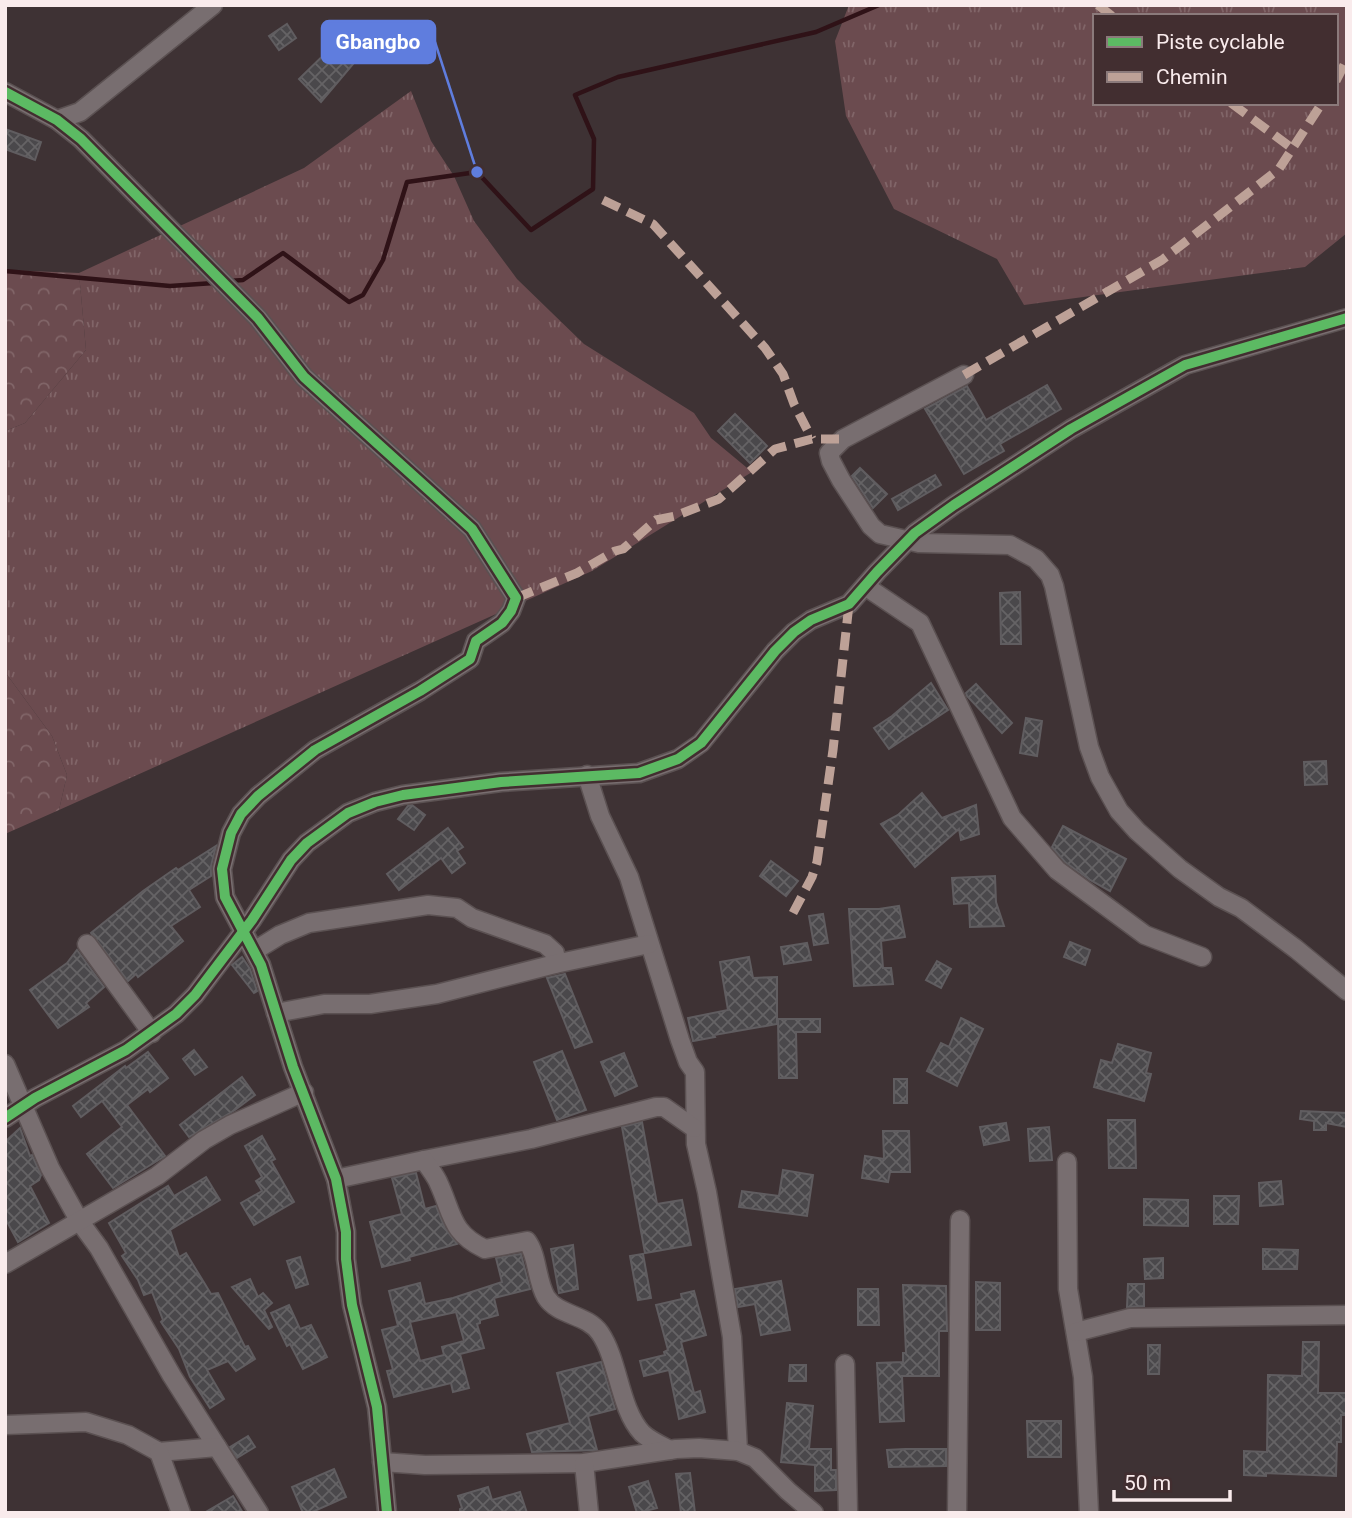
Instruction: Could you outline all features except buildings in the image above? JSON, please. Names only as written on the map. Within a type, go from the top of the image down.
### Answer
[{"type":"street","points":[[57,120],[80,113],[213,5]]},
{"type":"street","points":[[5,92],[57,120],[81,139],[258,318],[319,392],[456,513],[481,541],[516,598],[511,611],[502,622],[476,641],[470,659],[420,691],[315,750],[275,781],[241,814],[231,833],[222,869],[222,884],[229,907],[261,965],[292,1067],[336,1179],[346,1231],[346,1259],[352,1304],[377,1407],[387,1513]]},
{"type":"street","points":[[5,1118],[22,1105],[126,1050],[152,1033],[195,995],[291,860],[307,843],[348,813],[375,802],[433,790],[587,775],[639,773],[664,765],[690,752],[723,718],[794,632],[811,620],[849,604],[906,541],[954,505],[1071,429],[1185,365],[1347,318]]},
{"type":"street","points":[[964,375],[844,439],[830,453],[831,461],[871,526],[880,534],[906,541],[1010,545],[1036,559],[1050,575],[1054,586],[1089,747],[1100,777],[1119,811],[1180,869],[1219,897],[1241,908],[1347,991]]},
{"type":"street","points":[[865,586],[920,623],[1012,818],[1057,870],[1145,935],[1202,957]]},
{"type":"street","points":[[587,775],[600,816],[629,877],[680,1040],[695,1072],[694,1128],[732,1337],[738,1451]]},
{"type":"street","points":[[254,951],[279,935],[309,923],[428,905],[457,908],[472,918],[545,944],[555,953],[555,964]]},
{"type":"street","points":[[88,944],[152,1033]]},
{"type":"street","points":[[276,1013],[324,1004],[370,1004],[437,994],[555,964],[649,944]]},
{"type":"street","points":[[5,1064],[50,1168],[80,1222],[99,1248],[172,1376],[259,1513]]},
{"type":"street","points":[[5,1264],[157,1176],[204,1140],[230,1125],[304,1092]]},
{"type":"street","points":[[5,1094],[22,1105]]},
{"type":"street","points":[[336,1179],[531,1139],[656,1107],[664,1107],[694,1128]]},
{"type":"street","points":[[424,1160],[439,1182],[463,1237],[485,1249],[524,1240],[530,1243],[546,1297],[560,1308],[594,1325],[613,1363],[637,1426],[644,1435],[670,1450]]},
{"type":"street","points":[[1067,1162],[1068,1289],[1083,1377],[1089,1513]]},
{"type":"street","points":[[957,1513],[960,1220]]},
{"type":"street","points":[[1076,1332],[1130,1318],[1347,1315]]},
{"type":"street","points":[[845,1364],[848,1513]]},
{"type":"street","points":[[5,1425],[86,1422],[128,1435],[159,1452],[216,1447]]},
{"type":"street","points":[[382,1462],[425,1465],[584,1463],[670,1450],[699,1448],[738,1451],[755,1458],[809,1512]]},
{"type":"street","points":[[159,1452],[181,1513]]},
{"type":"street","points":[[584,1463],[589,1513]]},
{"type":"green space","points":[[849,5],[1347,5],[1347,233],[1305,267],[1024,305],[997,259],[894,209],[846,116],[835,41]]},
{"type":"green space","points":[[411,91],[431,141],[454,176],[474,221],[517,279],[584,344],[694,413],[711,438],[752,472],[592,571],[59,810],[67,775],[52,736],[5,672],[5,431],[25,423],[86,350],[79,273],[304,168]]},
{"type":"green space","points":[[5,270],[79,273],[86,350],[25,423],[5,431]]},
{"type":"green space","points":[[5,672],[52,736],[67,775],[59,810],[5,834]]},
{"type":"waterway","points":[[229,281],[243,280],[283,253],[349,302],[363,295],[383,260],[407,182],[477,172],[531,230],[593,189],[594,139],[575,95],[618,77],[816,32],[879,5]]},
{"type":"waterway","points":[[5,271],[170,286],[214,283]]},
{"type":"marked path","points":[[1098,5],[1109,14]]},
{"type":"marked path","points":[[1338,77],[1347,59]]},
{"type":"marked path","points":[[1234,105],[1293,149]]},
{"type":"marked path","points":[[964,375],[1162,260],[1279,169],[1321,105]]},
{"type":"marked path","points":[[603,200],[653,224],[765,348],[783,374],[794,404],[812,439]]},
{"type":"marked path","points":[[516,598],[577,573],[623,549],[656,520],[675,516],[719,499],[775,449],[812,439],[843,439]]},
{"type":"marked path","points":[[793,913],[817,862],[849,604]]},
{"type":"cycle path","points":[[5,92],[57,120],[81,139],[258,318],[304,377],[472,529],[516,598],[502,623],[476,641],[470,659],[420,691],[315,750],[258,796],[241,814],[231,833],[222,869],[225,897],[261,965],[293,1067],[336,1179],[346,1232],[346,1259],[352,1305],[377,1407],[387,1513]]},
{"type":"cycle path","points":[[5,1118],[35,1098],[126,1050],[176,1014],[195,995],[252,920],[291,860],[307,843],[348,813],[403,795],[501,782],[639,773],[678,759],[701,743],[775,651],[794,632],[811,620],[849,604],[915,533],[954,505],[1071,429],[1185,365],[1347,318]]},
{"type":"place","name":"Gbangbo","points":[[477,172]]}]
